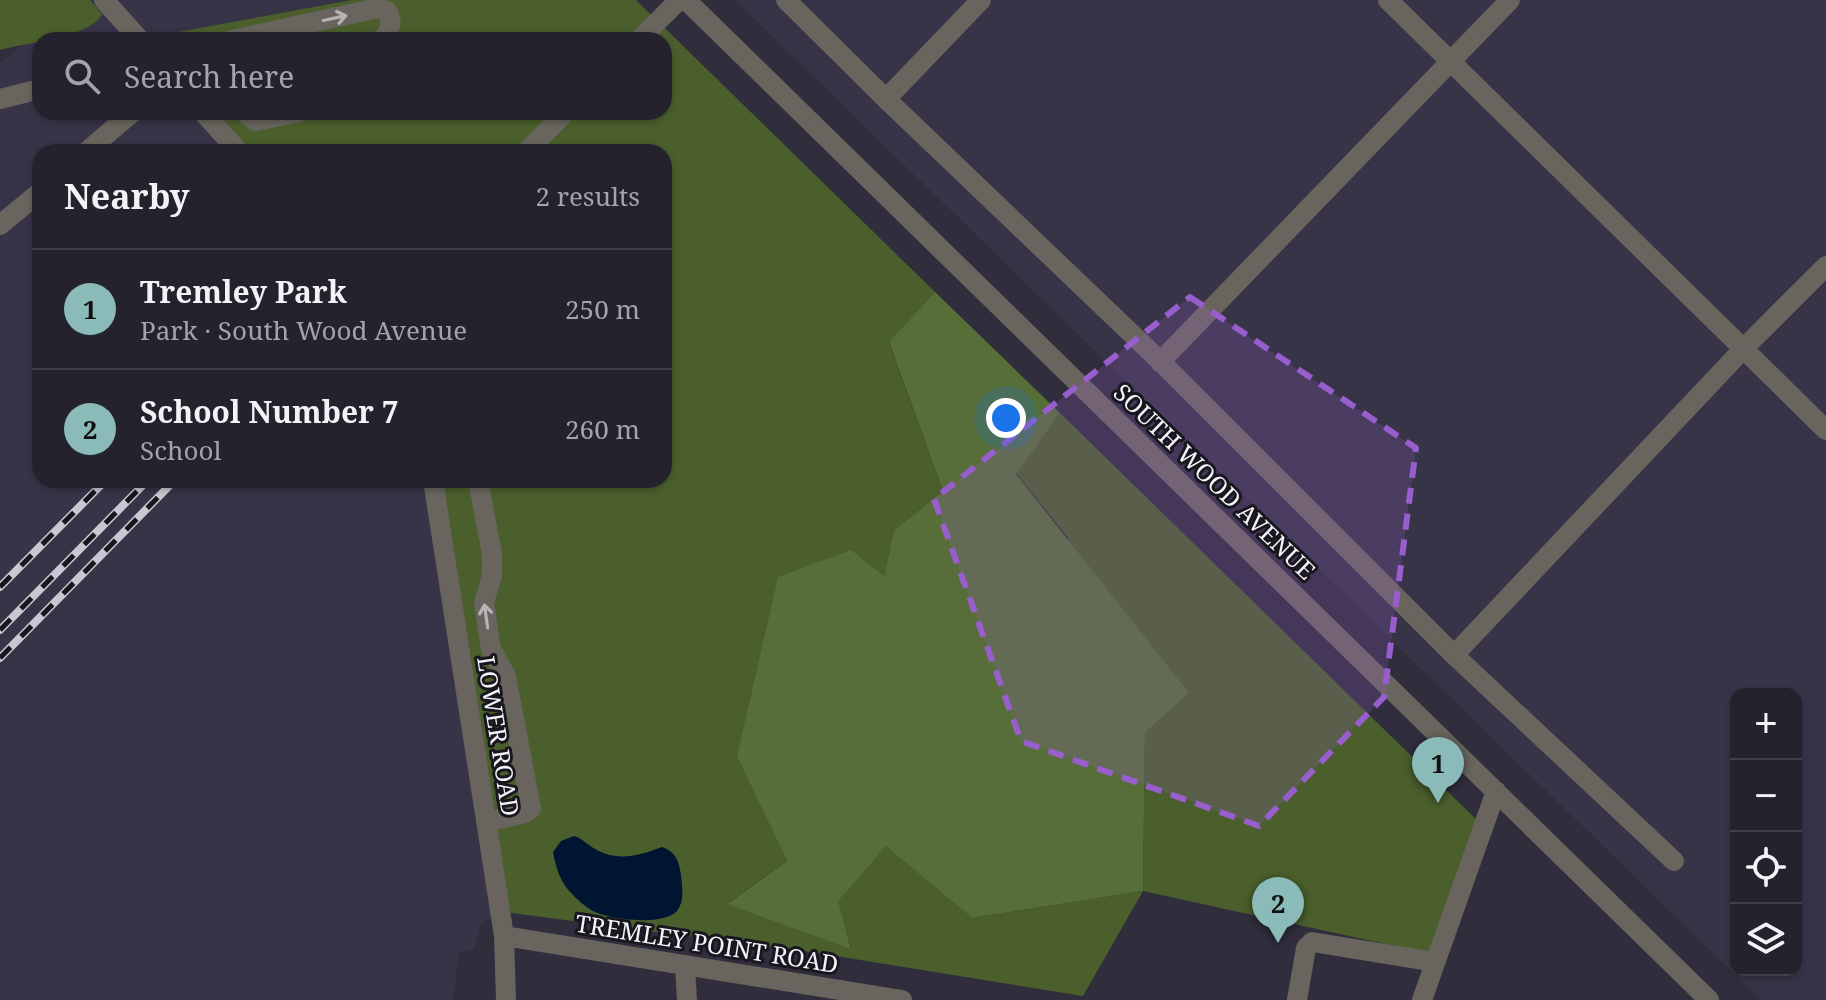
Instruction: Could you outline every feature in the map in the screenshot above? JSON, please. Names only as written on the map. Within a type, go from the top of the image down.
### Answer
[{"type":"street","points":[[104,0],[133,32]]},
{"type":"street","points":[[647,32],[679,0]]},
{"type":"street","name":"SOUTH WOOD AVENUE","points":[[686,0],[1709,1000]]},
{"type":"street","points":[[786,0],[1160,362],[1454,655],[1674,861]]},
{"type":"street","points":[[886,99],[981,0]]},
{"type":"street","points":[[1388,0],[1826,430]]},
{"type":"street","points":[[1160,362],[1510,0]]},
{"type":"street","points":[[268,32],[378,8],[387,11],[391,19],[388,32]]},
{"type":"street","points":[[0,99],[32,91]]},
{"type":"street","points":[[95,144],[124,120]]},
{"type":"street","points":[[213,120],[232,144]]},
{"type":"street","points":[[534,144],[558,120]]},
{"type":"street","points":[[0,225],[32,199]]},
{"type":"street","points":[[1454,655],[1826,266]]},
{"type":"street","name":"LOWER ROAD","points":[[434,488],[504,936],[506,1000]]},
{"type":"street","points":[[480,488],[492,554],[492,575],[484,603],[491,649],[506,676],[531,808],[525,813],[486,822]]},
{"type":"street","points":[[1422,1000],[1496,791]]},
{"type":"street","name":"TREMLEY POINT ROAD","points":[[504,936],[902,1000]]},
{"type":"street","points":[[1297,1000],[1306,948],[1312,942],[1435,962]]},
{"type":"street","points":[[685,967],[687,1000]]},
{"type":"highlighted area","points":[[1190,297],[1416,448],[1384,697],[1259,826],[1021,741],[934,499]]},
{"type":"shaded area","points":[[86,0],[352,0],[178,32],[42,32]]},
{"type":"shaded area","points":[[735,0],[1826,0],[1826,1000],[1761,1000],[1736,976],[1802,976],[1802,688],[1730,688],[1730,970]]},
{"type":"shaded area","points":[[32,39],[32,120],[204,120],[224,144],[32,144],[32,488],[432,488],[500,912],[481,924],[474,950],[459,952],[453,1000],[0,1000],[0,62]]},
{"type":"green space","points":[[0,0],[90,0],[102,14],[96,22],[76,32],[32,32],[32,43],[0,50]]},
{"type":"green space","points":[[352,0],[636,0],[669,32],[178,32]]},
{"type":"green space","points":[[672,35],[935,292],[889,343],[943,491],[894,530],[884,576],[737,757],[787,861],[728,903],[851,947],[837,901],[886,845],[972,918],[1143,891],[1083,996],[811,952],[504,912],[432,488],[672,488],[672,144],[224,144],[204,120],[672,120]]},
{"type":"green space","points":[[935,292],[1060,413],[1016,474],[1189,693],[1145,732],[1143,891],[972,918],[886,846],[838,901],[851,949],[727,904],[787,861],[737,757],[778,577],[851,550],[884,576],[894,530],[943,491],[889,342]]},
{"type":"green space","points":[[1060,413],[1481,824],[1436,955],[1143,891],[1145,731],[1068,538],[1016,473]]},
{"type":"water","points":[[574,836],[613,856],[638,855],[662,847],[674,854],[681,875],[680,907],[670,916],[649,920],[624,919],[593,911],[562,881],[553,852],[561,841]]},
{"type":"railway","points":[[0,587],[98,488]]},
{"type":"railway","points":[[0,630],[140,488]]},
{"type":"railway","points":[[0,658],[167,488]]},
{"type":"place","name":"Tremley Park","points":[[1438,803]]},
{"type":"place","name":"School Number 7","points":[[1278,943]]}]
